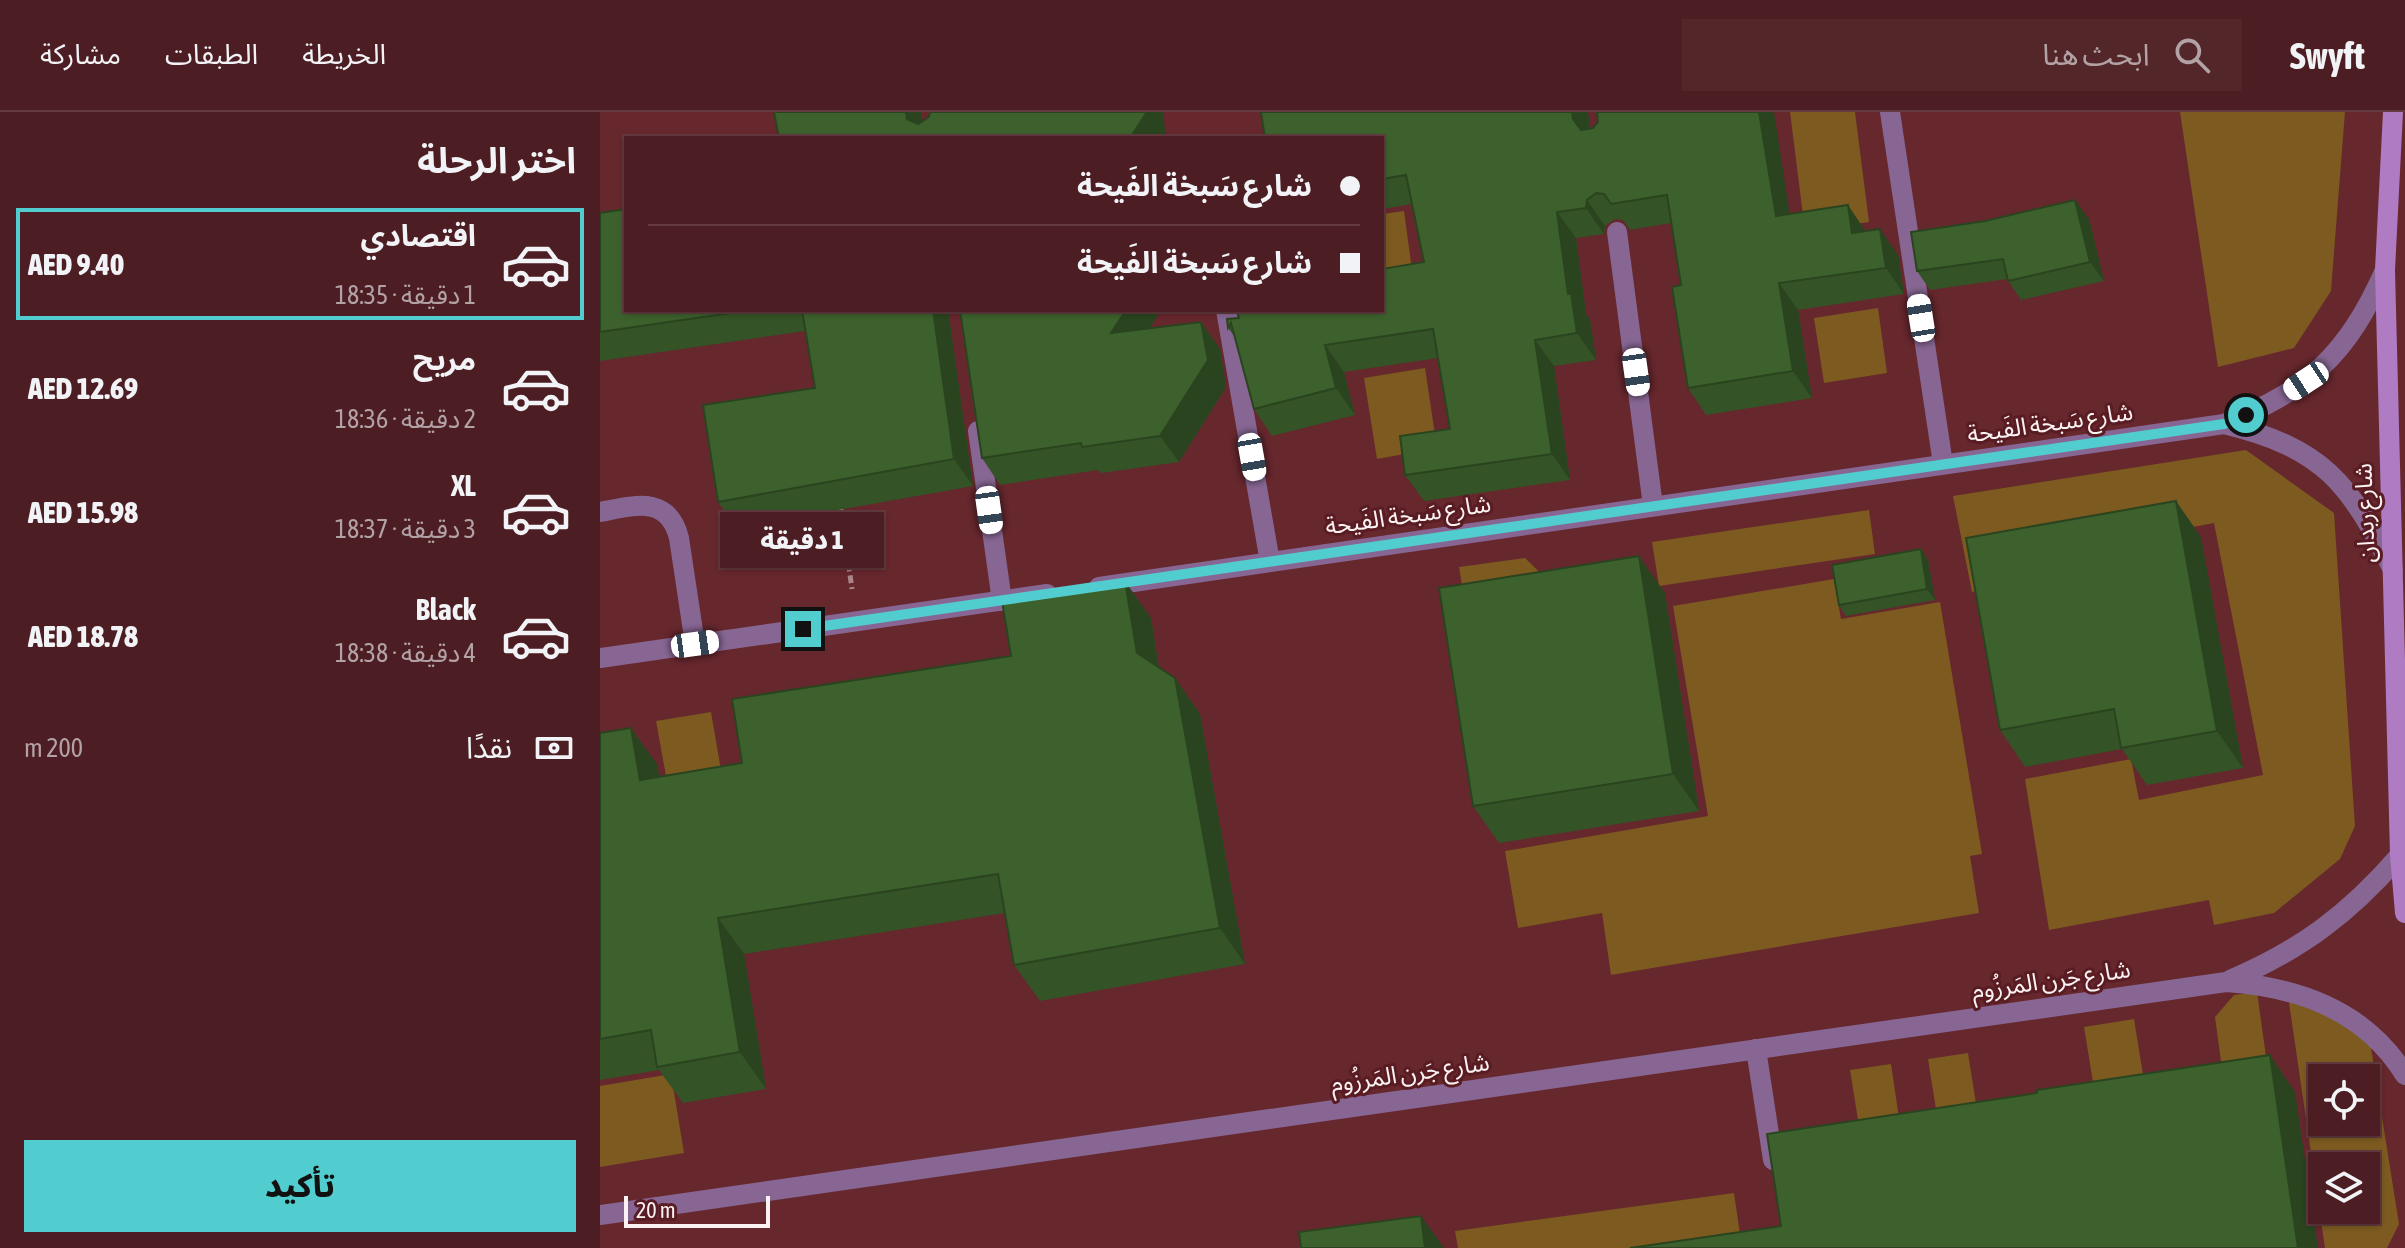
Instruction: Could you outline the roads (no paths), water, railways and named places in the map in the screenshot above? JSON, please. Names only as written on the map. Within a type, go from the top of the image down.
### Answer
[{"type":"main road","name":"شارع ربدان","points":[[2393,112],[2385,270],[2400,855],[2405,913]]},
{"type":"street","points":[[1890,112],[1943,464]]},
{"type":"street","points":[[1617,232],[1653,506]]},
{"type":"street","name":"شارع سَبخة الفَيحة","points":[[600,658],[2224,424],[2267,406],[2306,381],[2339,350],[2366,312],[2385,270]]},
{"type":"street","points":[[1226,312],[1270,562]]},
{"type":"street","points":[[976,418],[1002,601]]},
{"type":"street","name":"شارع سَبخة الفَيحة","points":[[2224,424],[2263,434],[2303,451],[2331,474],[2357,504],[2393,570]]},
{"type":"street","points":[[600,512],[648,505],[669,516],[679,538],[695,644]]},
{"type":"street","name":"شارع جَرن المَرزُوم","points":[[2226,982],[2305,943],[2361,897],[2400,855]]},
{"type":"street","name":"شارع جَرن المَرزُوم","points":[[600,1215],[2226,982],[2267,984],[2305,995],[2341,1013],[2373,1037],[2405,1075]]},
{"type":"street","points":[[1756,1049],[1777,1184]]}]
